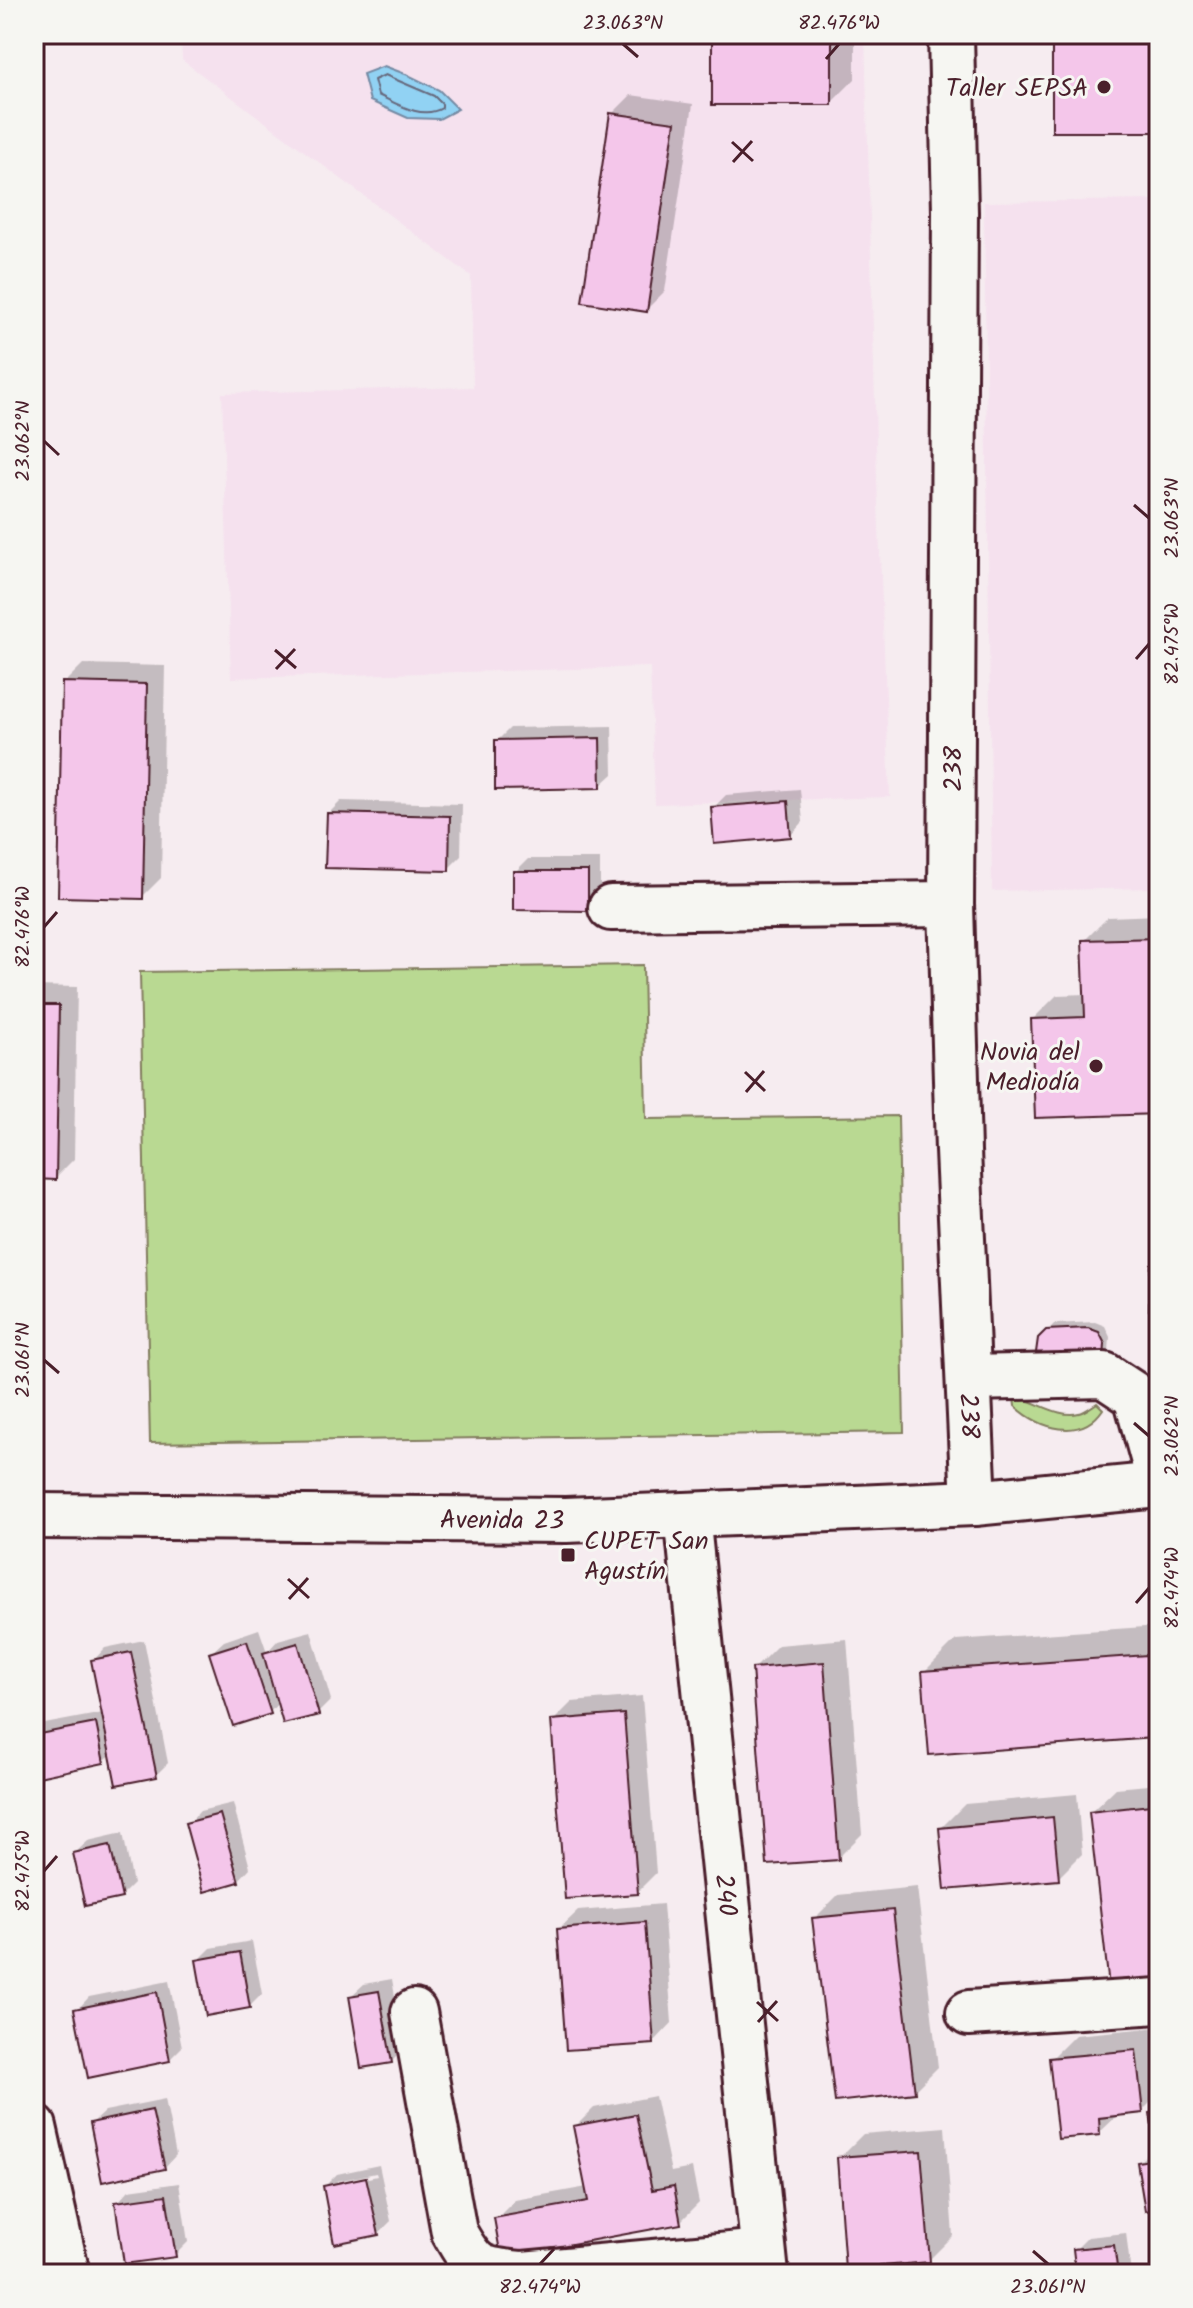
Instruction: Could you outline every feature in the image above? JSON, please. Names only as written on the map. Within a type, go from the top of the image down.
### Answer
[{"type":"street","name":"238","points":[[951,34],[955,212],[951,904],[958,1151],[974,1503]]},
{"type":"street","points":[[611,908],[951,904]]},
{"type":"street","points":[[969,1378],[1104,1375],[1136,1396],[1159,1483]]},
{"type":"street","name":"Avenida 23","points":[[34,1516],[566,1520],[974,1503],[1159,1483]]},
{"type":"street","name":"240","points":[[687,1515],[765,2263]]},
{"type":"street","points":[[969,2013],[1159,2001]]},
{"type":"street","points":[[414,2012],[454,2232],[468,2257],[489,2271],[523,2274],[765,2263]]},
{"type":"street","points":[[34,2127],[67,2274]]},
{"type":"shaded area","points":[[181,34],[865,34],[877,480],[890,797],[655,804],[650,667],[231,678],[222,393],[473,387],[471,276],[182,60]]},
{"type":"shaded area","points":[[1159,200],[1159,888],[992,891],[984,202]]},
{"type":"green space","points":[[643,965],[646,1119],[898,1116],[904,1432],[150,1443],[140,972]]},
{"type":"green space","points":[[1014,1397],[1063,1413],[1081,1412],[1097,1403],[1103,1409],[1083,1426],[1060,1428],[1048,1426],[1025,1414],[1015,1406]]},
{"type":"water","points":[[384,66],[439,90],[458,109],[439,119],[408,118],[370,101],[363,74]]},
{"type":"building","points":[[712,34],[832,34],[832,105],[712,105]]},
{"type":"building","points":[[1052,34],[1159,34],[1159,132],[1052,132]]},
{"type":"building","points":[[610,113],[675,122],[647,312],[582,302]]},
{"type":"building","points":[[62,682],[147,684],[143,899],[58,897]]},
{"type":"building","points":[[600,738],[601,788],[495,790],[495,740]]},
{"type":"building","points":[[788,801],[791,837],[714,844],[711,807]]},
{"type":"building","points":[[327,813],[450,816],[449,871],[325,868]]},
{"type":"building","points":[[513,871],[588,871],[588,911],[513,910]]},
{"type":"building","name":"Novia del Mediodía","points":[[1159,938],[1159,1114],[1035,1118],[1031,1019],[1085,1017],[1082,940]]},
{"type":"building","points":[[34,1005],[59,1005],[56,1180],[34,1179]]},
{"type":"building","points":[[1151,1264],[1159,1264],[1159,1310],[1149,1310]]},
{"type":"building","points":[[1088,1328],[1099,1332],[1105,1344],[1102,1389],[1054,1399],[1038,1390],[1033,1374],[1038,1338],[1046,1330]]},
{"type":"building","points":[[247,1641],[271,1714],[233,1726],[209,1653]]},
{"type":"building","points":[[298,1643],[319,1715],[283,1724],[263,1653]]},
{"type":"building","points":[[131,1652],[157,1777],[116,1785],[91,1660]]},
{"type":"building","points":[[1147,1655],[1153,1738],[929,1755],[922,1671]]},
{"type":"building","points":[[824,1662],[839,1860],[767,1865],[752,1668]]},
{"type":"building","points":[[624,1714],[638,1894],[565,1899],[551,1720]]},
{"type":"building","points":[[96,1723],[104,1763],[34,1778],[34,1735]]},
{"type":"building","points":[[1159,1804],[1159,1989],[1110,1995],[1089,1812]]},
{"type":"building","points":[[220,1814],[239,1882],[204,1892],[185,1823]]},
{"type":"building","points":[[1053,1817],[1059,1880],[945,1890],[939,1828]]},
{"type":"building","points":[[110,1845],[122,1898],[85,1906],[73,1853]]},
{"type":"building","points":[[893,1910],[915,2093],[835,2102],[812,1918]]},
{"type":"building","points":[[645,1922],[654,2044],[566,2050],[557,1929]]},
{"type":"building","points":[[240,1952],[250,2008],[206,2016],[196,1960]]},
{"type":"building","points":[[379,1991],[392,2063],[361,2068],[349,1996]]},
{"type":"building","points":[[157,1992],[170,2061],[88,2078],[74,2009]]},
{"type":"building","points":[[1136,2050],[1143,2113],[1099,2118],[1100,2135],[1058,2139],[1049,2058]]},
{"type":"building","points":[[152,2110],[165,2169],[102,2182],[90,2123]]},
{"type":"building","points":[[1159,2111],[1159,2209],[1145,2211],[1137,2162],[1157,2159],[1150,2113]]},
{"type":"building","points":[[636,2114],[652,2190],[674,2186],[681,2224],[501,2257],[494,2218],[588,2201],[573,2126]]},
{"type":"building","points":[[921,2151],[930,2262],[845,2269],[837,2157]]},
{"type":"building","points":[[366,2177],[379,2235],[334,2244],[323,2186]]},
{"type":"building","points":[[166,2195],[176,2257],[124,2264],[115,2202]]},
{"type":"building","points":[[1114,2245],[1118,2274],[1076,2274],[1073,2249]]},
{"type":"place","name":"Taller SEPSA","points":[[1104,87]]},
{"type":"place","name":"Novia del Mediodía","points":[[1096,1066]]},
{"type":"place","name":"CUPET San Agustín","points":[[568,1555]]}]
